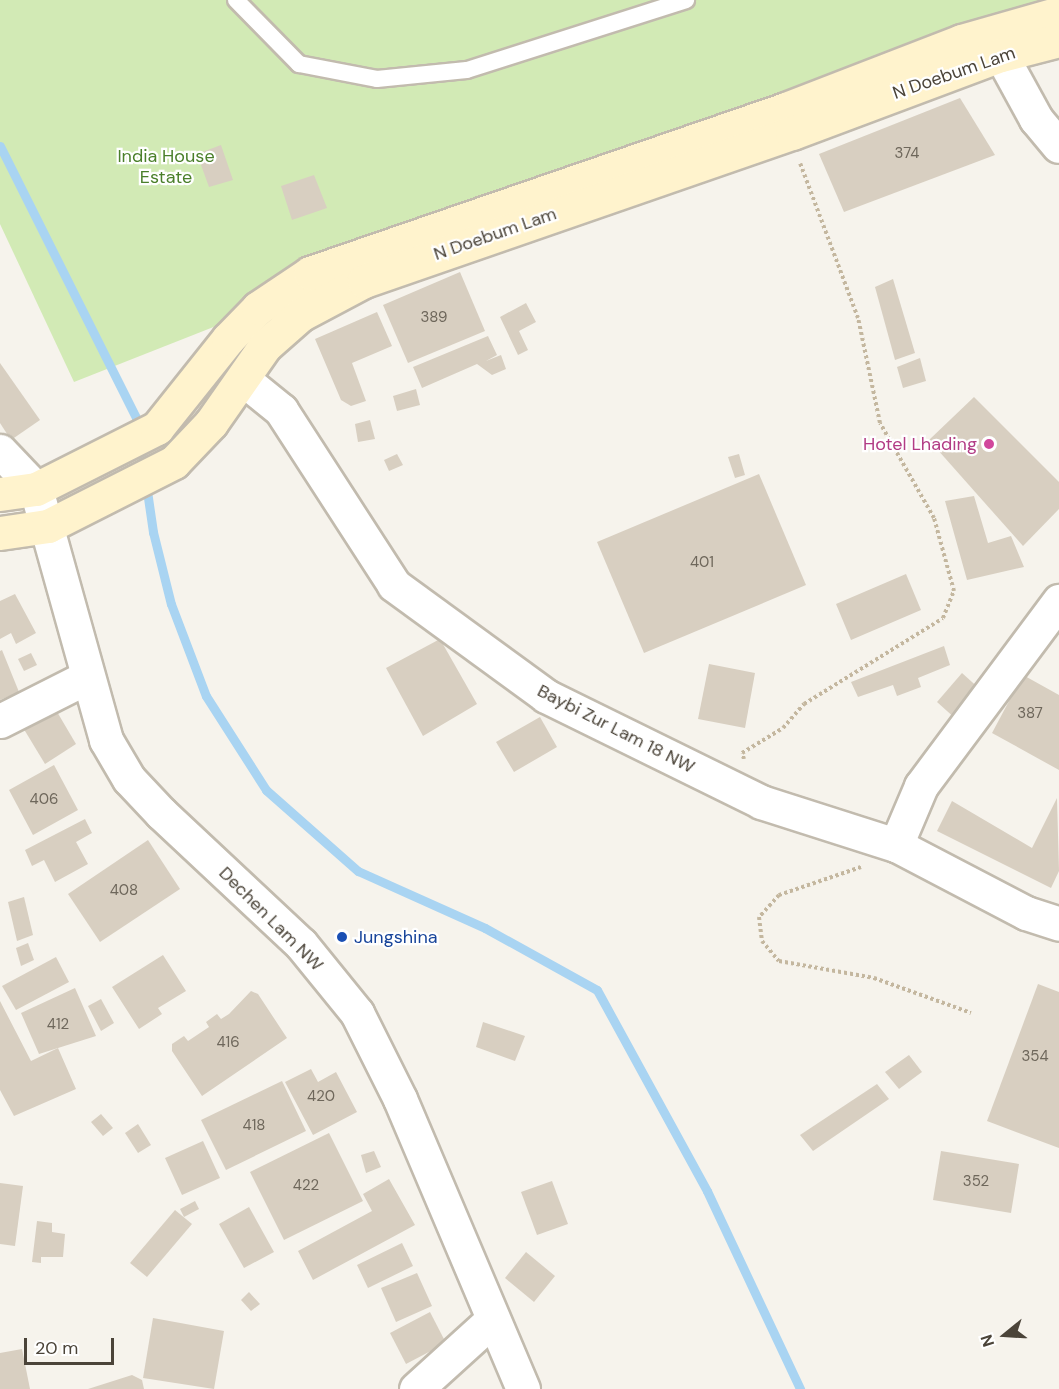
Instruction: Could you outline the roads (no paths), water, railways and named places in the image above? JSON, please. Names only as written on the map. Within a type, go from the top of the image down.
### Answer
[{"type":"main road","points":[[0,494],[36,489],[100,459],[157,428],[228,339],[258,308],[310,273],[775,113],[961,41],[1059,13]]},
{"type":"main road","name":"N Doebum Lam","points":[[0,533],[48,526],[174,462],[244,380],[265,346],[300,315],[364,281],[792,133],[1001,55],[1059,39]]},
{"type":"street","points":[[1001,55],[1036,119],[1059,146]]},
{"type":"street","name":"Baybi Zur Lam 18 NW","points":[[244,380],[281,410],[394,585],[546,696],[761,802],[896,845],[1026,913],[1059,924]]},
{"type":"street","points":[[0,451],[36,489]]},
{"type":"street","name":"Dechen Lam NW","points":[[36,489],[106,740],[129,778],[161,813],[301,944],[357,1013],[400,1100],[523,1389]]},
{"type":"street","points":[[896,845],[921,786],[1059,601]]},
{"type":"street","points":[[0,721],[87,677]]},
{"type":"street","points":[[416,1389],[492,1320]]},
{"type":"lane","points":[[236,0],[299,64],[377,79],[467,70],[686,0]]},
{"type":"waterway","points":[[0,146],[136,418],[144,470]]},
{"type":"waterway","points":[[146,484],[153,532],[171,604],[206,696],[266,790],[358,871],[485,928],[597,990],[707,1191],[800,1389]]},
{"type":"place","name":"Hotel Lhading","points":[[989,444]]},
{"type":"place","name":"Jungshina","points":[[342,937]]},
{"type":"park label","name":"India House Estate","points":[[166,167]]}]
